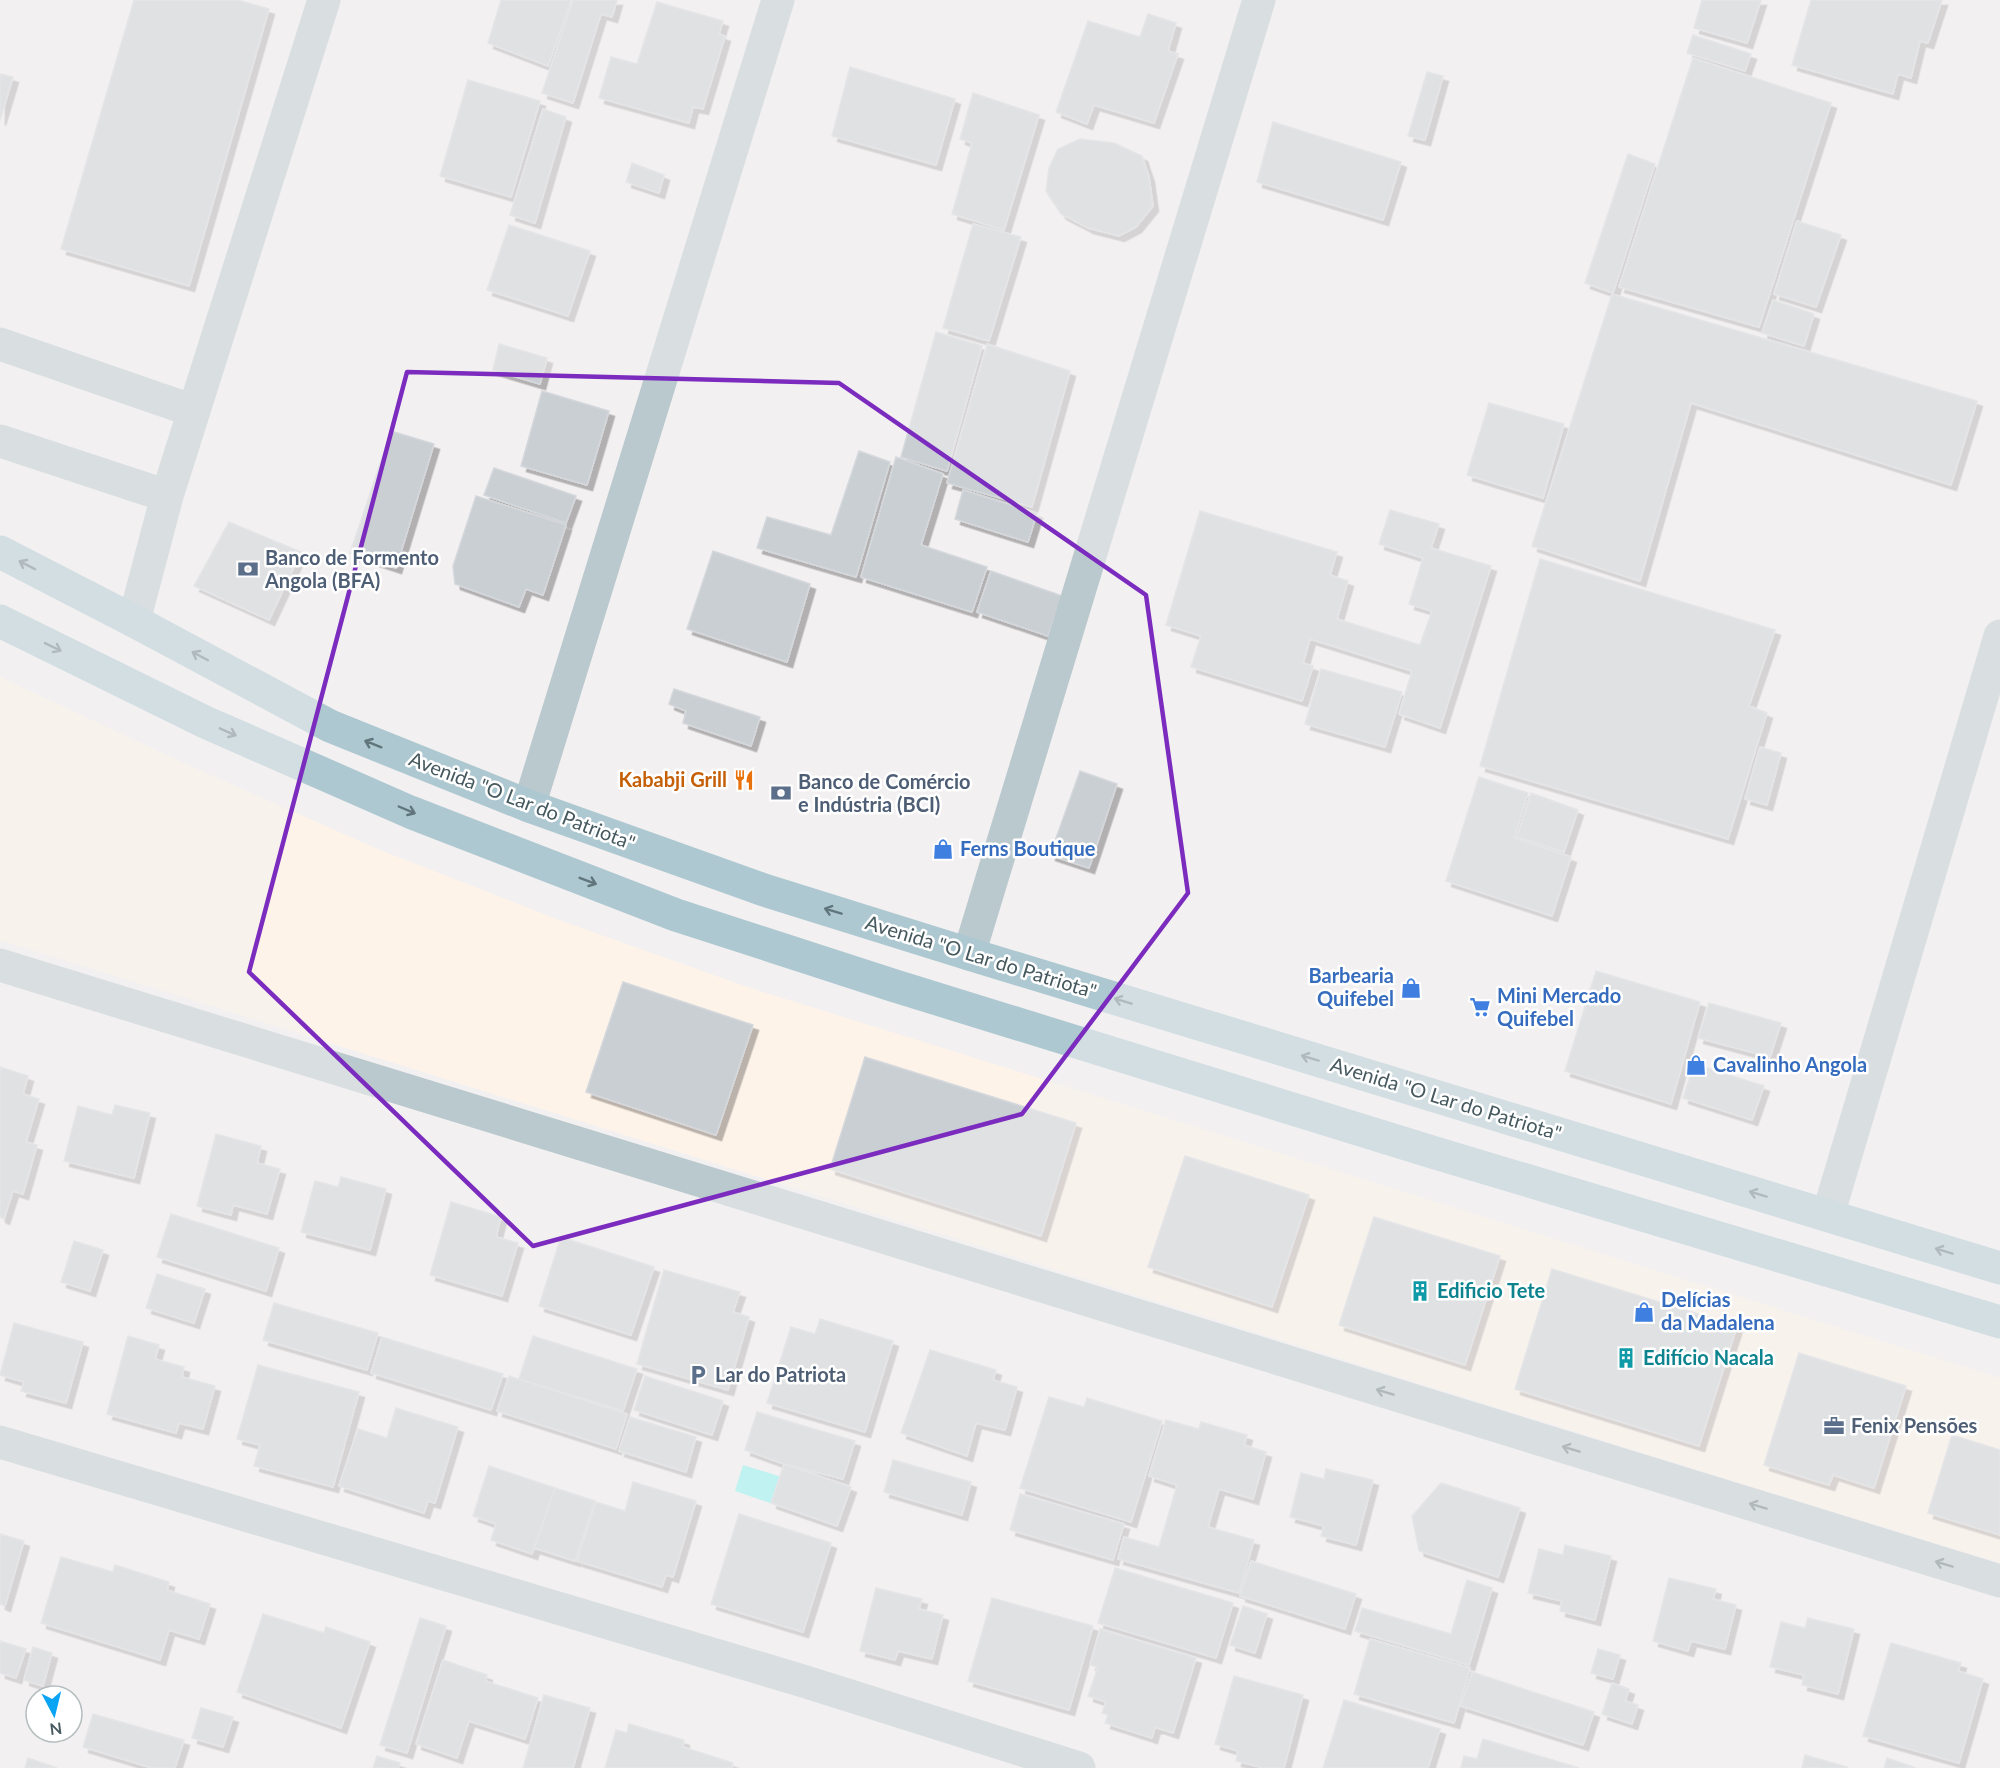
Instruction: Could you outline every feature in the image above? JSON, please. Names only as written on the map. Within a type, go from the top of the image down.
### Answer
[{"type":"main road","name":"Avenida \"O Lar do Patriota\"","points":[[0,552],[330,726],[529,806],[764,890],[2000,1268]]},
{"type":"main road","points":[[0,621],[206,722],[410,812],[676,915],[892,985],[1421,1148],[2000,1322]]},
{"type":"street","points":[[134,621],[167,496],[324,0]]},
{"type":"street","points":[[529,806],[778,0]]},
{"type":"street","points":[[969,954],[1259,0]]},
{"type":"street","points":[[0,344],[194,411]]},
{"type":"street","points":[[0,441],[167,496]]},
{"type":"street","points":[[1828,1215],[2000,636]]},
{"type":"street","points":[[0,965],[2000,1581]]},
{"type":"street","points":[[0,1442],[803,1681],[1079,1768]]},
{"type":"highlighted area","points":[[407,372],[839,383],[1146,595],[1188,893],[1022,1114],[533,1246],[249,972]]},
{"type":"shaded area","points":[[0,677],[188,765],[375,848],[559,920],[747,987],[2000,1378],[2000,1563],[0,940]]},
{"type":"water","points":[[743,1465],[782,1477],[773,1504],[735,1491]]},
{"type":"building","points":[[134,0],[238,0],[269,9],[189,286],[61,249]]},
{"type":"building","points":[[501,0],[571,0],[548,66],[488,43]]},
{"type":"building","points":[[573,0],[617,0],[612,17],[601,14],[573,103],[542,93]]},
{"type":"building","points":[[1702,0],[1761,0],[1747,43],[1694,28]]},
{"type":"building","points":[[1811,0],[1942,0],[1928,43],[1920,41],[1911,78],[1898,74],[1893,94],[1792,65]]},
{"type":"building","points":[[657,2],[723,21],[719,34],[725,36],[703,109],[693,107],[689,123],[599,98],[611,57],[637,64]]},
{"type":"building","points":[[1148,14],[1176,23],[1168,51],[1178,54],[1154,123],[1094,105],[1087,124],[1056,112],[1088,21],[1140,37]]},
{"type":"building","points":[[1693,35],[1751,54],[1745,71],[1687,53]]},
{"type":"building","points":[[1693,58],[1831,103],[1759,327],[1619,287]]},
{"type":"building","points":[[850,67],[955,99],[936,165],[832,136]]},
{"type":"building","points":[[1427,72],[1443,76],[1425,140],[1408,136]]},
{"type":"building","points":[[0,74],[13,77],[0,120]]},
{"type":"building","points":[[468,80],[540,101],[511,197],[440,176]]},
{"type":"building","points":[[973,93],[1039,115],[1004,230],[952,214],[972,143],[960,139]]},
{"type":"building","points":[[543,109],[566,117],[535,223],[510,215]]},
{"type":"building","points":[[1273,122],[1401,162],[1383,220],[1257,182]]},
{"type":"building","points":[[1080,139],[1114,143],[1142,156],[1149,177],[1153,206],[1136,227],[1119,236],[1088,228],[1061,214],[1046,191],[1049,168],[1058,149]]},
{"type":"building","points":[[1628,154],[1655,164],[1613,293],[1585,283]]},
{"type":"building","points":[[632,163],[664,175],[659,193],[626,182]]},
{"type":"building","points":[[1797,221],[1841,235],[1816,307],[1774,294]]},
{"type":"building","points":[[973,224],[1021,237],[989,341],[943,328]]},
{"type":"building","points":[[509,225],[590,251],[568,316],[487,290]]},
{"type":"building","points":[[1612,294],[1977,401],[1951,485],[1691,403],[1640,581],[1532,546]]},
{"type":"building","points":[[1773,300],[1814,314],[1804,346],[1762,333]]},
{"type":"building","points":[[936,332],[982,346],[947,471],[901,457]]},
{"type":"building","points":[[499,344],[547,358],[540,384],[493,370]]},
{"type":"building","points":[[987,344],[1070,371],[1032,507],[947,483]]},
{"type":"building","points":[[542,391],[609,411],[587,485],[521,466]]},
{"type":"building","points":[[1489,403],[1564,424],[1543,498],[1467,475]]},
{"type":"building","points":[[391,431],[434,444],[396,568],[350,553]]},
{"type":"building","points":[[859,451],[890,462],[856,577],[757,548],[767,517],[831,535]]},
{"type":"building","points":[[896,457],[943,474],[921,545],[987,567],[972,612],[861,577]]},
{"type":"building","points":[[494,468],[576,496],[566,523],[484,495]]},
{"type":"building","points":[[963,490],[1037,513],[1028,542],[955,519]]},
{"type":"building","points":[[476,496],[566,525],[543,595],[526,589],[519,607],[455,584],[453,566]]},
{"type":"building","points":[[1390,510],[1439,524],[1431,548],[1491,566],[1440,728],[1399,714],[1412,671],[1310,639],[1303,663],[1313,666],[1302,701],[1191,667],[1201,636],[1166,625],[1200,511],[1337,552],[1330,575],[1348,581],[1337,619],[1420,645],[1432,611],[1409,604],[1423,558],[1379,544]]},
{"type":"building","name":"Banco de Formento Angola (BFA)","points":[[229,522],[301,552],[269,620],[194,586]]},
{"type":"building","points":[[713,551],[810,584],[787,662],[687,629]]},
{"type":"building","points":[[1540,559],[1775,630],[1749,706],[1767,713],[1728,839],[1480,766]]},
{"type":"building","points":[[991,571],[1062,596],[1048,636],[977,612]]},
{"type":"building","points":[[1321,669],[1402,692],[1385,747],[1305,724]]},
{"type":"building","points":[[674,689],[760,717],[751,746],[683,723],[686,711],[669,704]]},
{"type":"building","points":[[1760,747],[1781,753],[1767,805],[1745,799]]},
{"type":"building","points":[[1080,771],[1117,784],[1089,868],[1050,855]]},
{"type":"building","points":[[1479,777],[1528,793],[1514,838],[1571,857],[1552,916],[1446,881]]},
{"type":"building","points":[[1531,793],[1578,810],[1564,852],[1517,837]]},
{"type":"building","points":[[1596,971],[1700,1002],[1671,1104],[1565,1071]]},
{"type":"building","points":[[623,982],[753,1025],[716,1135],[586,1092]]},
{"type":"building","points":[[1709,1003],[1781,1023],[1770,1057],[1698,1038]]},
{"type":"building","points":[[865,1057],[1076,1123],[1041,1236],[830,1169]]},
{"type":"building","points":[[1694,1064],[1764,1086],[1752,1120],[1683,1098]]},
{"type":"building","points":[[0,1067],[28,1076],[23,1094],[39,1099],[26,1142],[37,1145],[23,1194],[13,1191],[4,1219],[0,1217]]},
{"type":"building","points":[[115,1105],[150,1113],[134,1178],[64,1161],[78,1106],[112,1115]]},
{"type":"building","points":[[216,1134],[261,1146],[257,1163],[280,1169],[267,1214],[233,1205],[231,1215],[197,1206]]},
{"type":"building","points":[[1185,1156],[1309,1195],[1272,1307],[1148,1267]]},
{"type":"building","points":[[341,1177],[386,1189],[370,1250],[301,1232],[315,1181],[338,1187]]},
{"type":"building","points":[[451,1202],[501,1217],[496,1237],[518,1243],[502,1296],[430,1275]]},
{"type":"building","points":[[171,1214],[279,1248],[266,1291],[157,1257]]},
{"type":"building","name":"Edificio Tete","points":[[1374,1217],[1500,1256],[1465,1365],[1339,1325]]},
{"type":"building","points":[[561,1237],[654,1267],[631,1335],[539,1306]]},
{"type":"building","points":[[74,1241],[103,1250],[90,1291],[61,1282]]},
{"type":"building","name":"Edifício Nacala","points":[[1552,1269],[1737,1326],[1699,1446],[1515,1389]]},
{"type":"building","points":[[664,1270],[740,1292],[733,1312],[749,1317],[728,1390],[637,1364]]},
{"type":"building","points":[[157,1274],[205,1289],[194,1323],[146,1308]]},
{"type":"building","points":[[274,1303],[378,1333],[367,1370],[263,1340]]},
{"type":"building","points":[[820,1319],[893,1341],[865,1432],[767,1403],[791,1327],[815,1334]]},
{"type":"building","points":[[14,1323],[83,1342],[66,1403],[21,1391],[24,1382],[0,1375]]},
{"type":"building","points":[[128,1336],[159,1345],[155,1359],[184,1367],[182,1377],[215,1386],[203,1429],[179,1423],[176,1433],[107,1414]]},
{"type":"building","points":[[533,1336],[637,1369],[623,1411],[519,1379]]},
{"type":"building","points":[[382,1337],[503,1374],[491,1410],[371,1373]]},
{"type":"building","points":[[930,1350],[996,1370],[993,1380],[1017,1387],[1005,1430],[976,1423],[967,1456],[901,1433]]},
{"type":"building","points":[[1799,1353],[1906,1386],[1874,1488],[1833,1475],[1829,1485],[1764,1465]]},
{"type":"building","points":[[258,1365],[359,1392],[333,1487],[254,1466],[260,1445],[237,1439]]},
{"type":"building","points":[[509,1376],[627,1414],[616,1449],[497,1411]]},
{"type":"building","points":[[645,1376],[723,1401],[712,1435],[634,1410]]},
{"type":"building","points":[[1049,1397],[1084,1407],[1087,1398],[1162,1421],[1131,1522],[1020,1488]]},
{"type":"building","points":[[396,1408],[458,1427],[435,1503],[428,1501],[424,1513],[339,1486],[358,1429],[387,1438]]},
{"type":"building","points":[[757,1412],[855,1441],[843,1479],[784,1464],[745,1450]]},
{"type":"building","points":[[630,1417],[696,1437],[686,1472],[619,1451]]},
{"type":"building","points":[[1166,1420],[1199,1429],[1201,1422],[1247,1435],[1244,1445],[1266,1452],[1253,1499],[1219,1489],[1208,1527],[1254,1540],[1239,1593],[1118,1559],[1124,1537],[1159,1547],[1177,1485],[1149,1476]]},
{"type":"building","points":[[1952,1435],[2000,1450],[2000,1535],[1928,1513]]},
{"type":"building","points":[[893,1460],[971,1482],[962,1515],[884,1492]]},
{"type":"building","points":[[784,1464],[851,1487],[837,1526],[771,1503]]},
{"type":"building","points":[[489,1466],[555,1488],[532,1554],[491,1540],[496,1524],[473,1516]]},
{"type":"building","points":[[1326,1469],[1373,1480],[1356,1545],[1321,1536],[1324,1526],[1290,1517],[1301,1473],[1324,1479]]},
{"type":"building","points":[[633,1482],[696,1501],[673,1577],[666,1575],[662,1587],[577,1561],[596,1502],[625,1511]]},
{"type":"building","points":[[1441,1483],[1520,1508],[1498,1577],[1419,1551],[1412,1516]]},
{"type":"building","points":[[555,1488],[595,1501],[575,1561],[534,1548]]},
{"type":"building","points":[[1020,1494],[1124,1524],[1113,1560],[1010,1530]]},
{"type":"building","points":[[739,1514],[831,1543],[803,1632],[711,1604]]},
{"type":"building","points":[[0,1534],[24,1541],[5,1606],[0,1604]]},
{"type":"building","points":[[1565,1545],[1611,1556],[1595,1620],[1560,1611],[1562,1601],[1528,1593],[1539,1549],[1563,1555]]},
{"type":"building","points":[[61,1557],[113,1572],[115,1565],[169,1582],[167,1590],[210,1604],[199,1639],[169,1630],[160,1660],[41,1623]]},
{"type":"building","points":[[1251,1561],[1356,1594],[1345,1629],[1240,1596]]},
{"type":"building","points":[[1115,1568],[1233,1603],[1216,1658],[1098,1623]]},
{"type":"building","points":[[1669,1578],[1716,1589],[1713,1599],[1736,1605],[1725,1649],[1691,1641],[1688,1651],[1653,1641]]},
{"type":"building","points":[[1467,1580],[1492,1588],[1469,1665],[1355,1631],[1362,1608],[1451,1634]]},
{"type":"building","points":[[876,1588],[922,1599],[919,1609],[943,1615],[932,1659],[898,1651],[895,1660],[860,1651]]},
{"type":"building","points":[[992,1598],[1093,1626],[1069,1710],[968,1681]]},
{"type":"building","points":[[1243,1606],[1267,1614],[1255,1653],[1230,1645]]},
{"type":"building","points":[[263,1614],[324,1633],[326,1627],[370,1642],[341,1728],[237,1692]]},
{"type":"building","points":[[420,1618],[446,1626],[407,1753],[380,1745]]},
{"type":"building","points":[[1808,1618],[1854,1629],[1838,1694],[1802,1685],[1804,1675],[1770,1667],[1781,1622],[1805,1628]]},
{"type":"building","points":[[1100,1629],[1196,1658],[1173,1733],[1155,1727],[1152,1738],[1105,1723],[1108,1715],[1102,1713],[1106,1702],[1088,1696],[1098,1667],[1090,1665]]},
{"type":"building","points":[[1370,1639],[1470,1668],[1454,1723],[1354,1694]]},
{"type":"building","points":[[0,1641],[26,1649],[16,1678],[0,1673]]},
{"type":"building","points":[[1891,1643],[1961,1663],[1958,1671],[1983,1679],[1959,1763],[1863,1736]]},
{"type":"building","points":[[33,1647],[52,1653],[44,1684],[24,1680]]},
{"type":"building","points":[[1598,1649],[1620,1655],[1613,1679],[1591,1673]]},
{"type":"building","points":[[443,1660],[487,1675],[485,1681],[538,1698],[525,1739],[469,1721],[457,1758],[416,1744]]},
{"type":"building","points":[[1472,1672],[1594,1712],[1583,1745],[1461,1706]]},
{"type":"building","points":[[1234,1676],[1303,1695],[1284,1768],[1264,1768],[1236,1761],[1238,1751],[1215,1744]]},
{"type":"building","points":[[1612,1683],[1629,1689],[1625,1701],[1638,1705],[1632,1724],[1602,1714]]},
{"type":"building","points":[[544,1695],[590,1708],[573,1768],[523,1768]]},
{"type":"building","points":[[1344,1700],[1440,1729],[1428,1768],[1323,1768]]},
{"type":"building","points":[[201,1708],[233,1717],[223,1747],[192,1738]]},
{"type":"building","points":[[93,1714],[184,1740],[175,1768],[152,1768],[83,1747]]},
{"type":"building","points":[[629,1724],[684,1740],[683,1747],[733,1763],[732,1768],[605,1768],[616,1730],[627,1733]]},
{"type":"building","points":[[1483,1739],[1579,1768],[1461,1768],[1464,1756],[1477,1759]]},
{"type":"building","points":[[1805,1755],[1847,1767],[1847,1768],[1802,1768]]},
{"type":"building","points":[[377,1756],[400,1763],[398,1768],[373,1768]]},
{"type":"building","points":[[28,1758],[57,1768],[25,1768]]},
{"type":"building","points":[[1887,1758],[1916,1768],[1884,1768]]},
{"type":"place","name":"Banco de Formento Angola (BFA)","points":[[248,569]]},
{"type":"place","name":"Kababji Grill","points":[[744,780]]},
{"type":"place","name":"Banco de Comércio e Indústria (BCI)","points":[[781,793]]},
{"type":"place","name":"Ferns Boutique","points":[[943,849]]},
{"type":"place","name":"Barbearia Quifebel","points":[[1411,988]]},
{"type":"place","name":"Mini Mercado Quifebel","points":[[1480,1007]]},
{"type":"place","name":"Cavalinho Angola","points":[[1696,1065]]},
{"type":"place","name":"Edificio Tete","points":[[1420,1291]]},
{"type":"place","name":"Delícias da Madalena","points":[[1644,1312]]},
{"type":"place","name":"Edifício Nacala","points":[[1626,1358]]},
{"type":"place","name":"Lar do Patriota","points":[[698,1375]]},
{"type":"place","name":"Fenix Pensões","points":[[1834,1426]]}]
